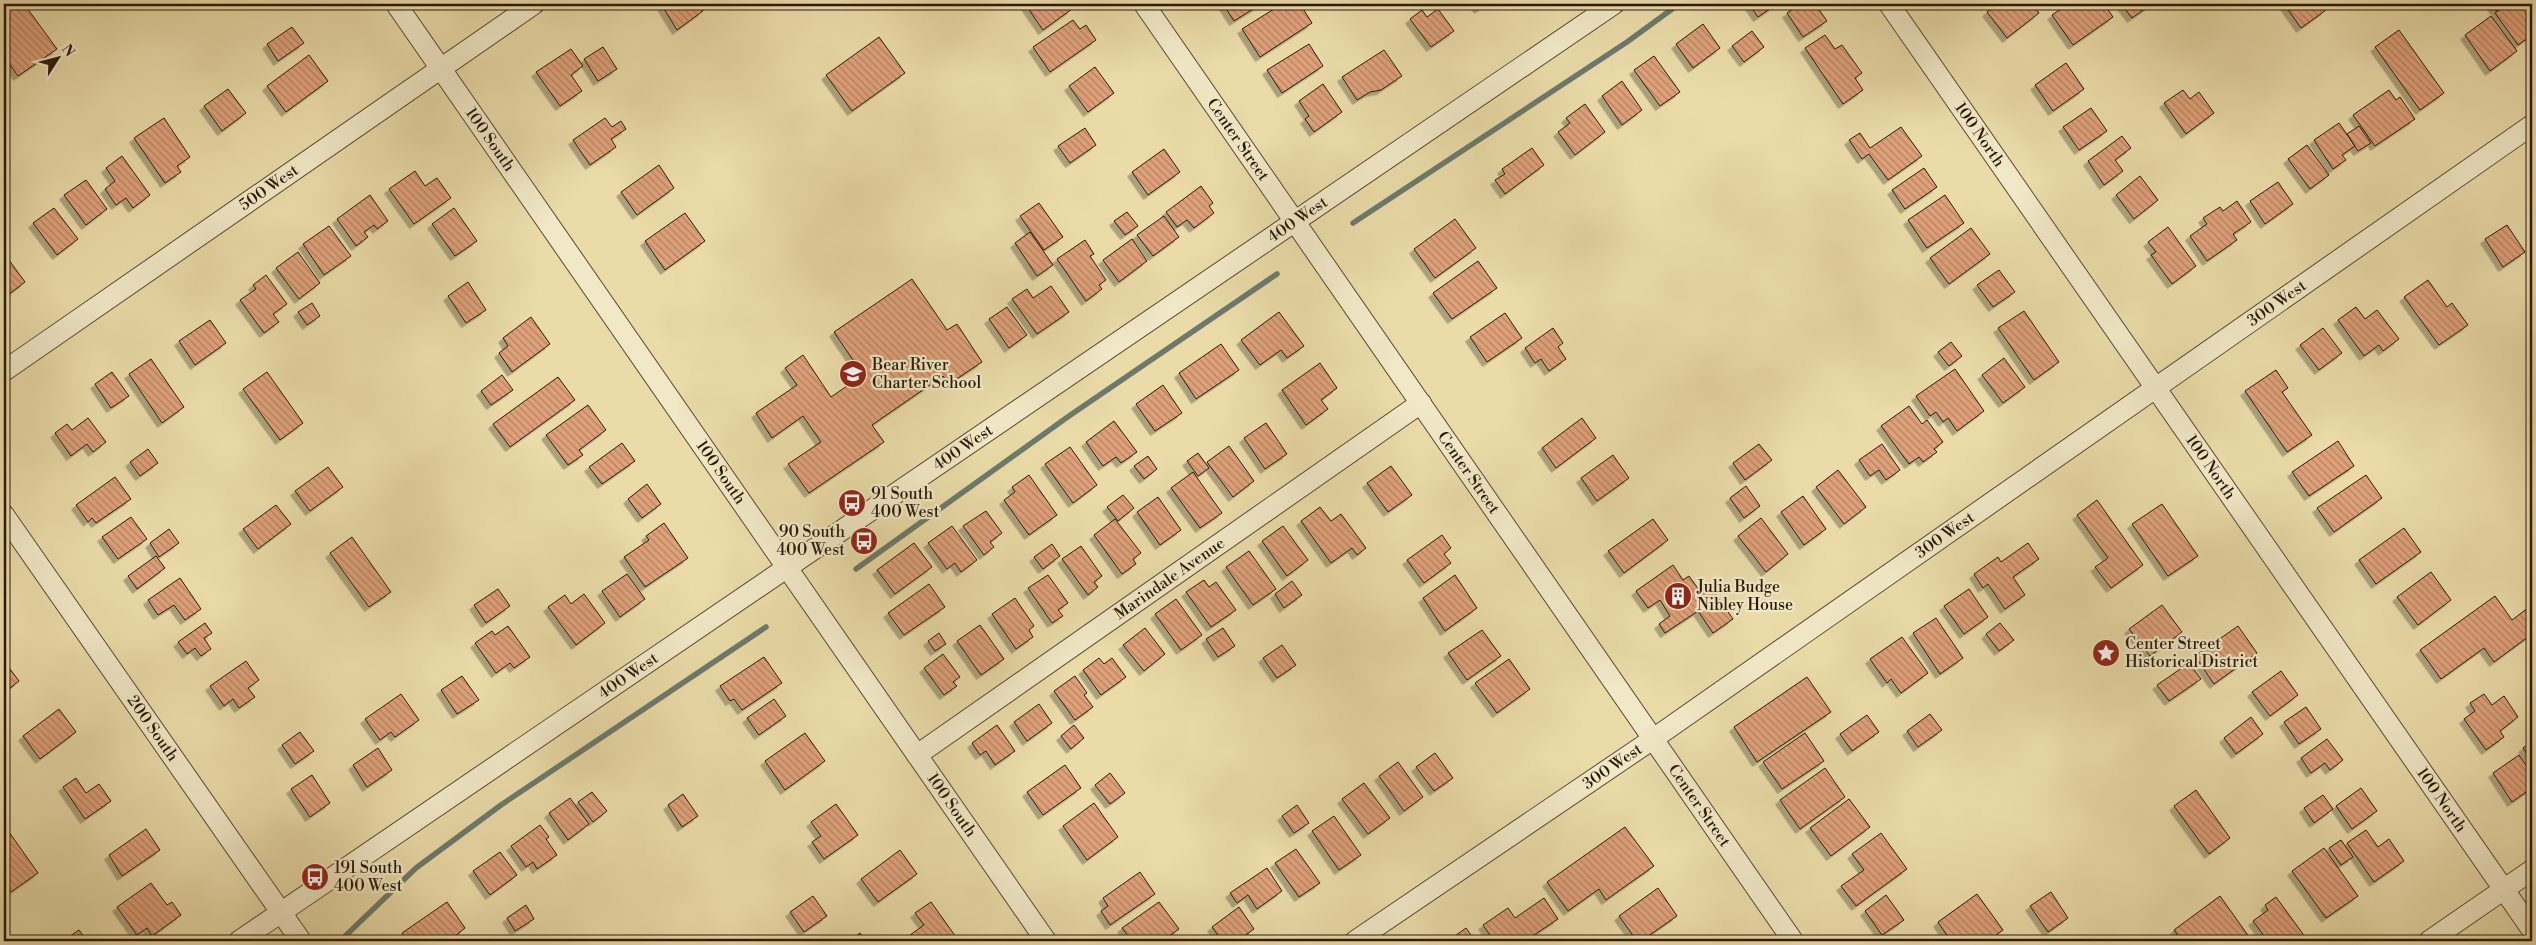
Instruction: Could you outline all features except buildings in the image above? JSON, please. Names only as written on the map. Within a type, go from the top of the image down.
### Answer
[{"type":"street","name":"100 South","points":[[396,4],[1046,941]]},
{"type":"street","name":"500 West","points":[[4,371],[534,4]]},
{"type":"street","name":"Center Street","points":[[1144,4],[1793,941]]},
{"type":"street","name":"400 West","points":[[239,941],[1614,4]]},
{"type":"street","name":"100 North","points":[[1889,4],[2532,930]]},
{"type":"street","name":"300 West","points":[[1355,941],[1653,739],[2532,125]]},
{"type":"street","name":"Marindale Avenue","points":[[917,754],[1421,403]]},
{"type":"street","name":"200 South","points":[[4,515],[301,941]]},
{"type":"street","points":[[2429,941],[2532,870]]},
{"type":"waterway","points":[[1353,223],[1627,42],[1679,4]]},
{"type":"waterway","points":[[856,569],[1069,416],[1277,274]]},
{"type":"waterway","points":[[340,941],[416,868],[501,805],[766,627]]},
{"type":"place","name":"Bear River Charter School","points":[[853,374]]},
{"type":"place","name":"91 South 400 West","points":[[852,503]]},
{"type":"place","name":"90 South 400 West","points":[[864,541]]},
{"type":"place","name":"Julia Budge Nibley House","points":[[1678,596]]},
{"type":"place","name":"Center Street Historical District","points":[[2106,653]]},
{"type":"place","name":"191 South 400 West","points":[[315,877]]}]
